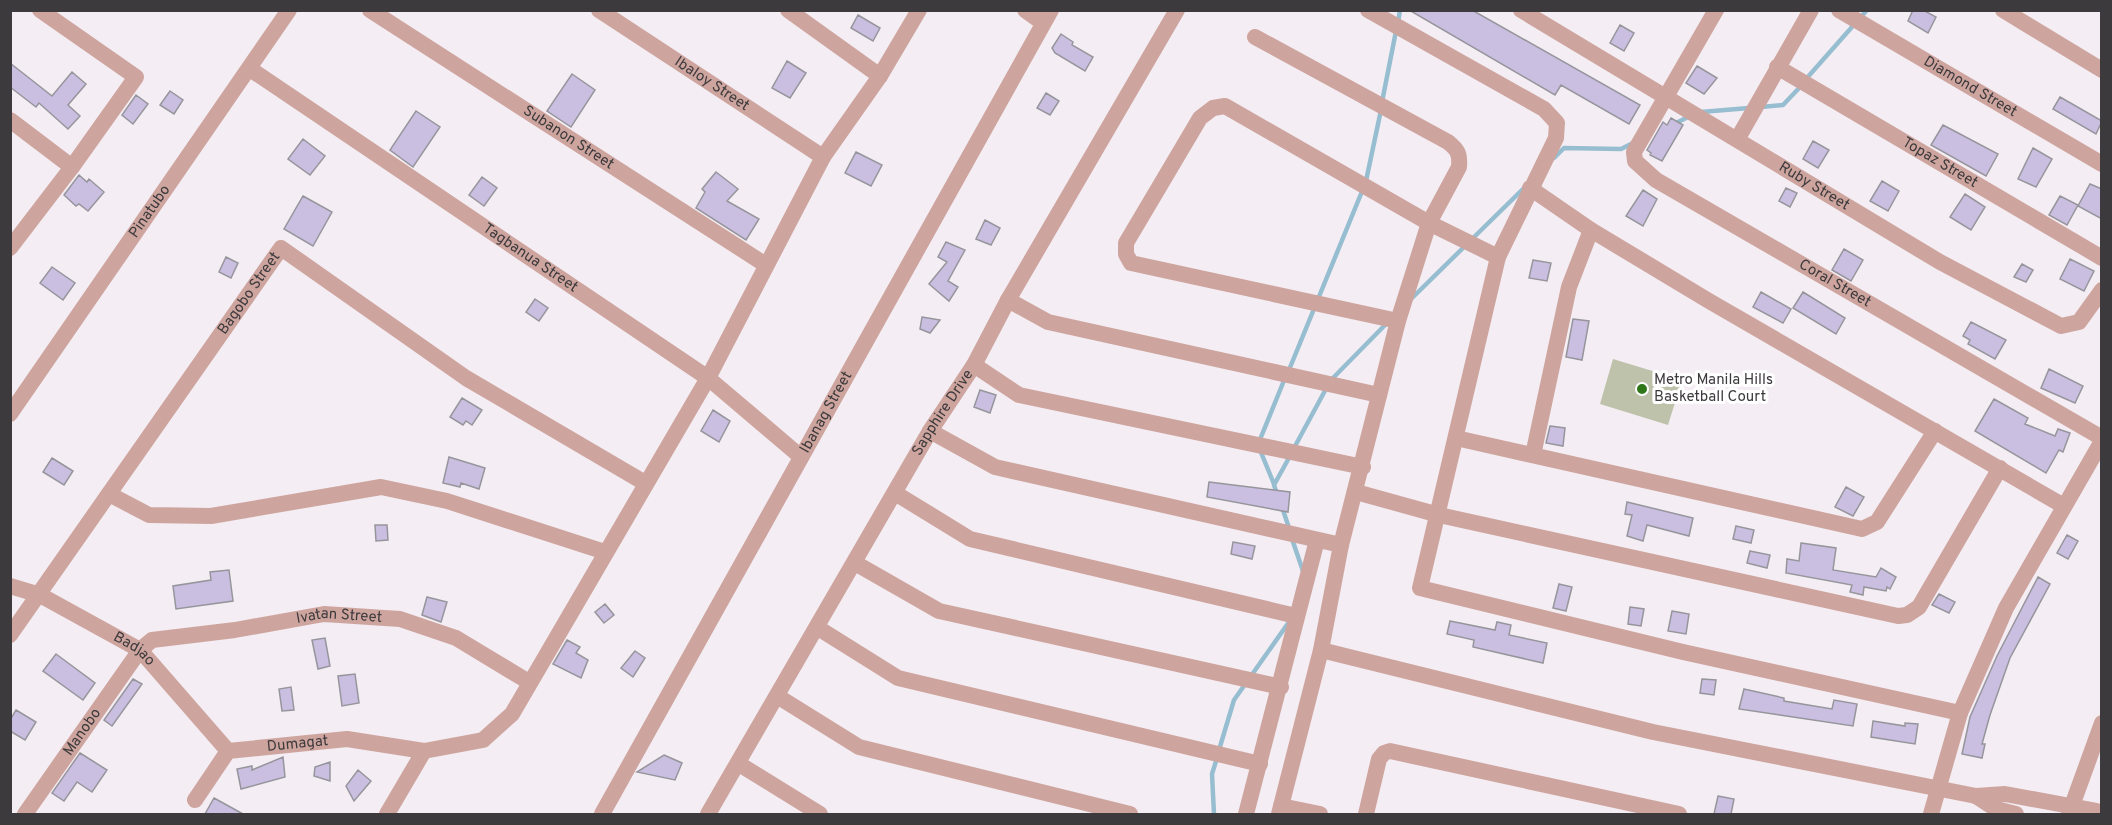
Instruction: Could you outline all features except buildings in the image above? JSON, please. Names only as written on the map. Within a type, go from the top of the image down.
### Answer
[{"type":"street","points":[[13,237],[72,167],[136,77],[40,10]]},
{"type":"street","name":"Pinatubo","points":[[10,414],[289,10]]},
{"type":"street","name":"Subanon Street","points":[[370,10],[766,265]]},
{"type":"street","name":"Ibaloy Street","points":[[599,10],[823,157]]},
{"type":"street","points":[[788,10],[880,76]]},
{"type":"street","points":[[387,814],[424,752],[483,740],[512,714],[708,378],[823,157],[880,76],[919,10]]},
{"type":"street","points":[[1025,10],[1047,17]]},
{"type":"street","name":"Sapphire Drive","points":[[708,814],[818,628],[930,431],[974,365],[1008,300],[1177,10]]},
{"type":"street","points":[[1368,10],[1466,64],[1552,116],[1557,123],[1556,138],[1498,257],[1420,588],[1683,652],[1960,713]]},
{"type":"street","name":"Ruby Street","points":[[1521,10],[1940,262],[2061,326],[2079,322],[2102,290]]},
{"type":"street","name":"Coral Street","points":[[1716,10],[1634,152],[1635,161],[1656,180],[2102,439]]},
{"type":"street","points":[[1737,138],[1810,10]]},
{"type":"street","name":"Diamond Street","points":[[1839,10],[2102,164]]},
{"type":"street","points":[[2003,10],[2102,70]]},
{"type":"street","name":"Ibanag Street","points":[[602,814],[1047,17]]},
{"type":"street","points":[[1255,37],[1448,142],[1458,150],[1458,167],[1429,223],[1398,321],[1363,467],[1341,545],[1321,650],[1280,810],[1320,814]]},
{"type":"street","name":"Topaz Street","points":[[1777,67],[2102,258]]},
{"type":"street","name":"Tagbanua Street","points":[[250,69],[708,378],[801,457]]},
{"type":"street","points":[[1398,321],[1131,263],[1126,254],[1126,243],[1200,118],[1212,108],[1225,106],[1429,223],[1498,257]]},
{"type":"street","points":[[10,120],[72,167]]},
{"type":"street","points":[[1530,188],[1591,230],[2062,506]]},
{"type":"street","points":[[1533,455],[1569,287],[1591,230]]},
{"type":"street","name":"Bagobo Street","points":[[10,635],[281,248],[466,378],[645,483]]},
{"type":"street","points":[[1008,300],[1048,322],[1379,395]]},
{"type":"street","points":[[974,365],[1018,395],[1363,467]]},
{"type":"street","points":[[930,431],[995,467],[1341,545]]},
{"type":"street","points":[[1456,438],[1862,529],[1876,522],[1935,431]]},
{"type":"street","points":[[1931,814],[1960,713],[2006,608],[2102,439]]},
{"type":"street","points":[[1356,492],[1439,515],[1898,616],[1907,615],[1919,607],[2000,468]]},
{"type":"street","points":[[110,494],[149,514],[211,516],[381,488],[447,501],[605,552]]},
{"type":"street","points":[[895,493],[970,539],[1296,616]]},
{"type":"street","points":[[1246,814],[1281,687],[1296,616],[1317,540]]},
{"type":"street","points":[[855,563],[939,611],[1281,687]]},
{"type":"street","name":"Badjao","points":[[10,586],[40,595],[140,650],[228,751]]},
{"type":"street","name":"Ivatan Street","points":[[140,650],[152,640],[235,630],[324,614],[400,619],[456,638],[530,682]]},
{"type":"street","points":[[818,628],[898,678],[1260,764]]},
{"type":"street","name":"Manobo","points":[[25,814],[140,650]]},
{"type":"street","points":[[1321,650],[1653,732],[1976,796],[2005,794],[2070,809],[2098,807]]},
{"type":"street","points":[[777,696],[860,747],[1130,814]]},
{"type":"street","points":[[2070,809],[2102,723]]},
{"type":"street","name":"Dumagat","points":[[228,751],[347,740],[424,752]]},
{"type":"street","points":[[195,800],[228,751]]},
{"type":"street","points":[[1366,814],[1379,759],[1384,753],[1390,751],[1678,814]]},
{"type":"street","points":[[739,764],[820,814]]},
{"type":"street","points":[[1976,796],[1996,809],[2016,814]]},
{"type":"green space","name":"Metro Manila Hills Basketball Court","points":[[1613,359],[1682,380],[1668,425],[1600,404]]},
{"type":"waterway","points":[[1398,23],[1400,10]]},
{"type":"waterway","points":[[1806,79],[1867,10]]},
{"type":"waterway","points":[[1382,102],[1396,31]]},
{"type":"waterway","points":[[1761,107],[1783,105],[1801,86]]},
{"type":"waterway","points":[[1701,112],[1749,108]]},
{"type":"waterway","points":[[1366,181],[1381,110]]},
{"type":"waterway","points":[[1674,124],[1690,116]]},
{"type":"waterway","points":[[1554,158],[1564,148],[1621,149],[1633,143]]},
{"type":"waterway","points":[[1471,240],[1525,187]]},
{"type":"waterway","points":[[1289,370],[1363,189]]},
{"type":"waterway","points":[[1411,299],[1465,246]]},
{"type":"waterway","points":[[1331,380],[1386,324]]},
{"type":"waterway","points":[[1259,442],[1285,378]]},
{"type":"waterway","points":[[1294,448],[1327,387]]},
{"type":"waterway","points":[[1260,450],[1274,484]]},
{"type":"waterway","points":[[1277,494],[1274,485],[1290,456]]},
{"type":"waterway","points":[[1282,507],[1289,528]]},
{"type":"waterway","points":[[1292,539],[1303,571]]},
{"type":"waterway","points":[[1251,676],[1289,622]]},
{"type":"waterway","points":[[1219,750],[1234,700],[1246,683]]},
{"type":"waterway","points":[[1214,814],[1212,774],[1217,758]]},
{"type":"place","name":"Metro Manila Hills Basketball Court","points":[[1642,389]]}]
